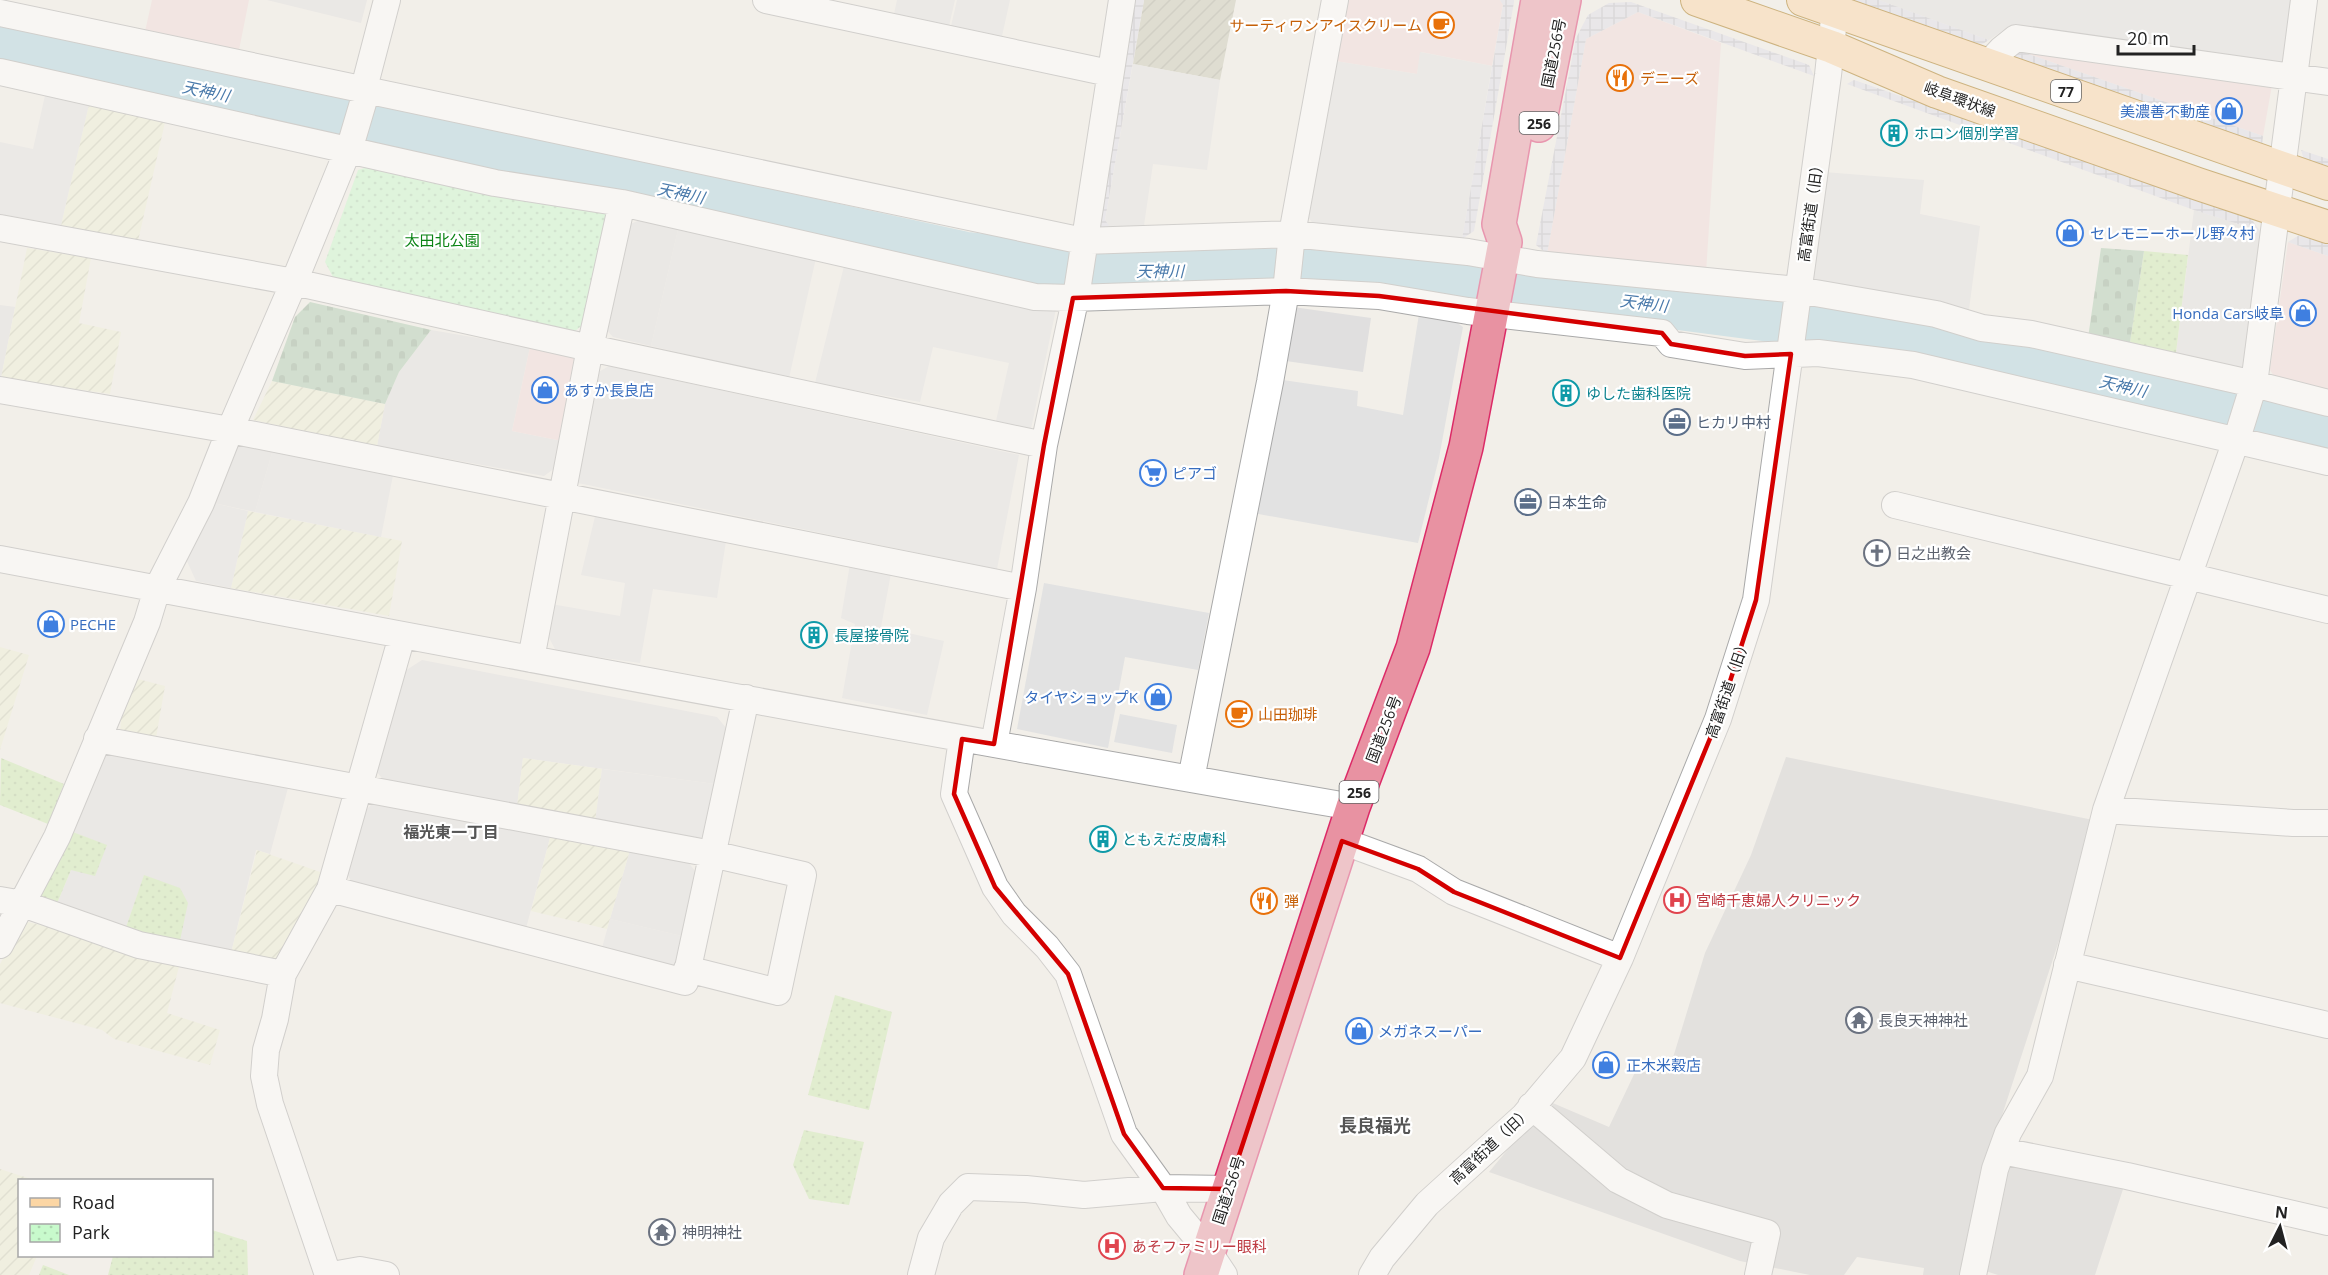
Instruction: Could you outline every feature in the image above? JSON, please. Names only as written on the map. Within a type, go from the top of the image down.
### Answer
[{"type":"highway","name":"国道256号","points":[[1211,1267],[1228,1189],[1353,807],[1413,648],[1466,447],[1502,256],[1499,224],[1538,0]]},
{"type":"highway","name":"国道256号","points":[[1502,256],[1518,228],[1564,0]]},
{"type":"main road","name":"岐阜環状線","points":[[1697,0],[1832,47],[1937,92],[2328,227]]},
{"type":"main road","name":"77","points":[[1803,0],[1835,5],[1988,64],[2328,184]]},
{"type":"street","points":[[0,945],[12,902],[57,837],[147,622],[157,589],[201,503],[294,282],[350,144],[387,0]]},
{"type":"street","points":[[766,0],[1109,73]]},
{"type":"street","points":[[994,744],[1023,588],[1044,445],[1075,294],[1122,0]]},
{"type":"street","points":[[1191,779],[1286,291],[1292,235],[1335,0]]},
{"type":"street","points":[[1973,1275],[1995,1169],[2008,1133],[2040,1076],[2106,810],[2189,576],[2253,385],[2304,0]]},
{"type":"street","name":"高富街道（旧）","points":[[1372,1275],[1382,1258],[1427,1204],[1524,1116],[1573,1058],[1620,958],[1718,719],[1756,600],[1832,47],[1835,5]]},
{"type":"street","points":[[0,13],[1082,245],[1292,235],[1468,252],[1502,256],[1537,264],[1798,291],[1936,314],[1982,328],[2031,334],[2328,403]]},
{"type":"street","points":[[1988,64],[2016,38],[2328,82]]},
{"type":"street","points":[[0,72],[350,144],[495,183],[622,203],[1035,297],[1075,294],[1286,291],[1379,296],[1468,311],[1493,308],[1662,333],[1671,344],[1735,354],[1791,349],[1913,365],[2237,436],[2328,462]]},
{"type":"street","points":[[531,659],[590,348],[622,203]]},
{"type":"street","points":[[0,228],[294,282],[1044,445]]},
{"type":"street","points":[[0,390],[230,430],[1023,588]]},
{"type":"street","points":[[1895,505],[2328,610]]},
{"type":"street","points":[[0,560],[962,739],[1353,807]]},
{"type":"street","points":[[328,1275],[270,1104],[264,1076],[266,1050],[275,1019],[283,974],[330,889],[402,636]]},
{"type":"street","points":[[330,889],[685,982],[746,699]]},
{"type":"street","points":[[97,739],[712,854],[803,875],[778,992],[687,969]]},
{"type":"street","points":[[962,739],[954,794],[995,888],[1014,914],[1047,947],[1068,974],[1124,1134],[1163,1188],[1211,1267]]},
{"type":"street","points":[[2106,810],[2293,823],[2328,823]]},
{"type":"street","points":[[1342,841],[1418,869],[1454,892],[1620,958]]},
{"type":"street","points":[[12,902],[139,945],[283,974]]},
{"type":"street","points":[[2067,965],[2328,1025]]},
{"type":"street","points":[[1531,1106],[1618,1180],[1667,1205],[1767,1233],[1758,1275]]},
{"type":"street","points":[[2002,1151],[2127,1176],[2328,1222]]},
{"type":"street","points":[[921,1275],[932,1238],[951,1204],[968,1187],[1026,1189],[1084,1196],[1163,1188],[1228,1189]]},
{"type":"street","points":[[332,1275],[360,1269],[386,1275]]},
{"type":"highlighted area","points":[[1286,291],[1379,296],[1662,333],[1671,344],[1745,356],[1791,354],[1756,600],[1718,719],[1620,958],[1454,892],[1418,869],[1342,841],[1228,1189],[1163,1188],[1124,1134],[1068,974],[995,887],[954,794],[962,739],[994,744],[1044,445],[1073,298]]},
{"type":"shaded area","points":[[152,0],[249,0],[238,55],[144,36]]},
{"type":"shaded area","points":[[267,0],[367,0],[361,23]]},
{"type":"shaded area","points":[[897,0],[955,0],[949,26],[894,14]]},
{"type":"shaded area","points":[[957,0],[1010,0],[1002,36],[951,26]]},
{"type":"shaded area","points":[[1135,0],[1144,0],[1105,220],[1114,233],[1096,226]]},
{"type":"shaded area","points":[[1144,0],[1236,0],[1220,80],[1133,64]]},
{"type":"shaded area","points":[[1347,0],[1500,0],[1503,4],[1492,66],[1421,52],[1417,74],[1335,61]]},
{"type":"shaded area","points":[[1500,0],[1514,0],[1514,2],[1474,231],[1462,239],[1503,5]]},
{"type":"shaded area","points":[[1851,0],[1879,0],[1989,40],[1981,45]]},
{"type":"shaded area","points":[[1879,0],[2292,0],[2284,66],[2005,29],[1989,40]]},
{"type":"shaded area","points":[[1631,2],[1809,65],[1814,76],[1638,12],[1586,39],[1547,254],[1536,245],[1576,38],[1588,15],[1609,3]]},
{"type":"shaded area","points":[[1638,12],[1721,43],[1706,273],[1547,254],[1586,39]]},
{"type":"shaded area","name":"美濃善不動産","points":[[2017,50],[2272,85],[2263,136]]},
{"type":"shaded area","points":[[2017,50],[2263,136],[2262,146],[2012,58]]},
{"type":"shaded area","points":[[1420,52],[1492,66],[1462,239],[1316,227],[1307,216],[1335,61],[1417,74]]},
{"type":"shaded area","points":[[1133,64],[1220,80],[1207,170],[1153,164],[1143,232],[1114,233],[1105,221]]},
{"type":"shaded area","points":[[1854,80],[2250,217],[2260,231],[2194,210],[1847,84]]},
{"type":"shaded area","points":[[46,91],[90,100],[61,225],[0,214],[0,142],[33,149]]},
{"type":"shaded area","points":[[90,100],[166,118],[138,241],[61,225]]},
{"type":"shaded area","points":[[2301,150],[2328,159],[2328,171],[2305,163]]},
{"type":"shaded area","points":[[1824,172],[1924,180],[1920,214],[1980,226],[1968,317],[1811,287]]},
{"type":"shaded area","points":[[2194,210],[2260,231],[2245,365],[2230,375],[2175,361]]},
{"type":"shaded area","points":[[640,220],[679,225],[651,346],[613,337],[603,326],[628,225]]},
{"type":"shaded area","points":[[679,225],[816,258],[789,378],[651,346]]},
{"type":"shaded area","points":[[2301,234],[2328,244],[2328,256],[2288,242]]},
{"type":"shaded area","name":"Honda Cars岐阜","points":[[2288,242],[2328,256],[2328,395],[2278,382],[2270,370]]},
{"type":"shaded area","points":[[27,248],[91,258],[79,323],[121,332],[110,394],[1,378]]},
{"type":"shaded area","points":[[844,266],[1056,309],[1031,429],[996,421],[1009,363],[933,347],[920,402],[815,383]]},
{"type":"shaded area","points":[[0,305],[15,307],[1,378],[0,378]]},
{"type":"shaded area","points":[[1293,307],[1371,318],[1363,372],[1286,361]]},
{"type":"shaded area","points":[[1419,314],[1452,319],[1463,327],[1439,458],[1418,543],[1253,513],[1276,379],[1358,391],[1357,406],[1403,415]]},
{"type":"shaded area","points":[[431,330],[530,347],[512,431],[567,442],[559,465],[544,476],[377,446],[385,404],[399,372]]},
{"type":"shaded area","points":[[530,347],[581,358],[567,442],[512,431]]},
{"type":"shaded area","points":[[609,366],[1019,455],[997,569],[573,482],[595,374]]},
{"type":"shaded area","points":[[272,381],[385,404],[377,446],[253,420]]},
{"type":"shaded area","points":[[240,445],[273,449],[255,512],[209,502],[232,452]]},
{"type":"shaded area","points":[[273,449],[394,470],[381,537],[255,512]]},
{"type":"shaded area","points":[[209,502],[248,511],[231,588],[196,581],[186,559]]},
{"type":"shaded area","points":[[597,508],[727,535],[717,598],[653,589],[640,663],[556,651],[547,634],[551,604],[620,616],[625,583],[581,575]]},
{"type":"shaded area","points":[[248,511],[402,541],[389,616],[231,588]]},
{"type":"shaded area","points":[[851,558],[892,568],[881,627],[944,641],[927,715],[842,698],[855,624],[841,618]]},
{"type":"shaded area","points":[[1044,583],[1209,613],[1198,670],[1125,657],[1108,748],[1017,729]]},
{"type":"shaded area","points":[[0,647],[29,655],[0,750]]},
{"type":"shaded area","points":[[422,660],[717,717],[727,729],[715,784],[523,758],[517,806],[385,782],[377,772],[405,671]]},
{"type":"shaded area","points":[[138,679],[165,686],[156,738],[120,732],[121,719]]},
{"type":"shaded area","points":[[1120,714],[1177,725],[1172,753],[1114,742]]},
{"type":"shaded area","points":[[106,744],[289,784],[270,854],[256,850],[230,957],[179,945],[144,876],[124,933],[54,911],[71,870],[107,846],[65,829]]},
{"type":"shaded area","name":"長良天神神社","points":[[1786,757],[2098,821],[1993,1143],[2127,1177],[2095,1275],[1998,1275],[1970,1266],[1967,1275],[1923,1275],[1924,1268],[1857,1257],[1844,1275],[1810,1275],[1740,1261],[1489,1172],[1548,1101],[1609,1127],[1638,1066],[1668,1074],[1705,953],[1751,855]]},
{"type":"shaded area","points":[[523,758],[602,769],[595,823],[517,806]]},
{"type":"shaded area","points":[[602,769],[715,784],[705,834],[695,843],[595,823]]},
{"type":"shaded area","points":[[373,803],[551,834],[525,932],[353,885],[347,873],[366,810]]},
{"type":"shaded area","points":[[551,834],[630,850],[607,929],[531,911]]},
{"type":"shaded area","points":[[257,850],[323,873],[281,956],[267,965],[230,957]]},
{"type":"shaded area","points":[[630,850],[688,862],[695,871],[682,936],[610,919]]},
{"type":"shaded area","points":[[610,919],[682,936],[676,966],[666,972],[600,955]]},
{"type":"shaded area","points":[[24,921],[181,959],[167,1013],[220,1030],[210,1065],[114,1039],[102,1030],[0,1003],[0,964]]},
{"type":"shaded area","points":[[0,1169],[31,1179],[18,1179],[18,1257],[37,1257],[29,1275],[0,1275]]},
{"type":"green space","name":"太田北公園","points":[[378,164],[610,215],[589,320],[575,331],[333,277],[325,262],[358,170]]},
{"type":"green space","points":[[2101,248],[2144,251],[2129,349],[2088,338]]},
{"type":"green space","points":[[2144,251],[2188,255],[2175,361],[2129,349]]},
{"type":"green space","points":[[310,302],[431,330],[399,372],[385,404],[272,381],[295,317]]},
{"type":"green space","points":[[1,758],[64,784],[48,824],[0,805]]},
{"type":"green space","points":[[65,829],[107,845],[95,876],[71,870],[56,906],[38,899]]},
{"type":"green space","points":[[144,875],[180,888],[188,903],[179,945],[124,933]]},
{"type":"green space","points":[[835,995],[892,1012],[869,1110],[808,1095]]},
{"type":"green space","points":[[804,1130],[864,1142],[849,1205],[809,1199],[793,1165]]},
{"type":"green space","points":[[213,1230],[247,1241],[248,1275],[108,1275],[113,1257],[213,1257]]},
{"type":"green space","points":[[43,1265],[69,1275],[39,1275]]},
{"type":"waterway","name":"天神川","points":[[0,46],[964,254],[1108,271],[1292,271],[1544,290],[1767,319],[2000,357],[2328,433]]},
{"type":"place","name":"サーティワンアイスクリーム","points":[[1441,25]]},
{"type":"place","name":"デニーズ","points":[[1620,78]]},
{"type":"place","name":"美濃善不動産","points":[[2229,111]]},
{"type":"place","name":"ホロン個別学習","points":[[1894,133]]},
{"type":"place","name":"セレモニーホール野々村","points":[[2070,233]]},
{"type":"place","name":"Honda Cars岐阜","points":[[2303,313]]},
{"type":"place","name":"あすか長良店","points":[[545,390]]},
{"type":"place","name":"ゆした歯科医院","points":[[1566,393]]},
{"type":"place","name":"ヒカリ中村","points":[[1677,422]]},
{"type":"place","name":"ピアゴ","points":[[1153,473]]},
{"type":"place","name":"日本生命","points":[[1528,502]]},
{"type":"place","name":"日之出教会","points":[[1877,553]]},
{"type":"place","name":"PECHE","points":[[51,624]]},
{"type":"place","name":"長屋接骨院","points":[[814,635]]},
{"type":"place","name":"タイヤショップK","points":[[1158,697]]},
{"type":"place","name":"山田珈琲","points":[[1239,714]]},
{"type":"place","name":"ともえだ皮膚科","points":[[1103,839]]},
{"type":"place","name":"宮崎千恵婦人クリニック","points":[[1677,900]]},
{"type":"place","name":"弾","points":[[1264,901]]},
{"type":"place","name":"長良天神神社","points":[[1859,1020]]},
{"type":"place","name":"メガネスーパー","points":[[1359,1031]]},
{"type":"place","name":"正木米穀店","points":[[1606,1065]]},
{"type":"place","name":"神明神社","points":[[662,1232]]},
{"type":"place","name":"あそファミリー眼科","points":[[1112,1246]]},
{"type":"district","name":"福光東一丁目","points":[[451,832]]},
{"type":"district","name":"長良福光","points":[[1375,1125]]}]
